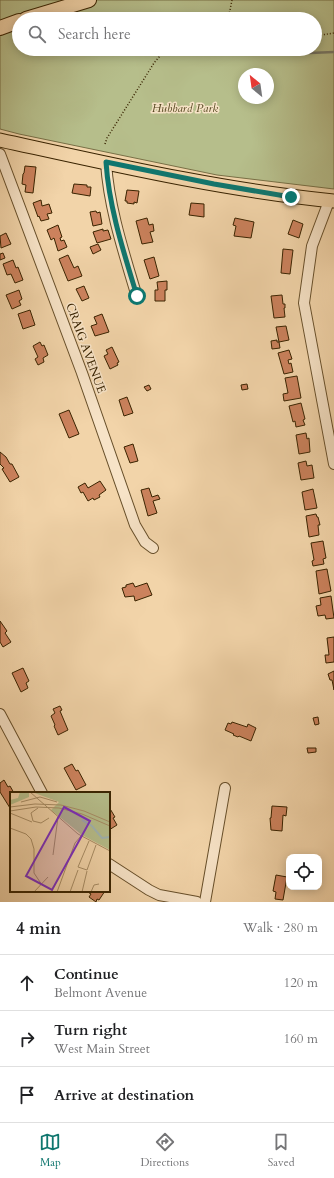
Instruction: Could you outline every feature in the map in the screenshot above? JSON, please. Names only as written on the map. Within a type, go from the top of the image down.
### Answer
[{"type":"highway","points":[[49,12],[89,0]]},
{"type":"highway","points":[[0,28],[12,24]]},
{"type":"main road","points":[[5,141],[245,190],[332,201]]},
{"type":"street","name":"CRAIG AVENUE","points":[[0,154],[82,373],[135,525],[142,538],[153,548]]},
{"type":"street","points":[[106,162],[108,183],[115,217],[137,296]]},
{"type":"street","points":[[332,201],[312,246],[304,303],[334,464]]},
{"type":"street","points":[[0,714],[41,792]]},
{"type":"street","points":[[205,902],[225,788]]},
{"type":"street","points":[[110,865],[159,895],[197,902]]},
{"type":"path","points":[[229,12],[232,0]]},
{"type":"path","points":[[322,35],[334,33]]},
{"type":"path","points":[[105,144],[107,138],[154,63],[160,56]]},
{"type":"green space","name":"Hubbard Park","points":[[0,0],[334,0],[334,189],[217,175],[0,129]]},
{"type":"building","points":[[25,166],[36,167],[33,193],[25,192],[26,185],[22,184]]},
{"type":"building","points":[[74,184],[87,185],[87,187],[91,187],[90,196],[72,193]]},
{"type":"building","points":[[127,190],[139,191],[137,203],[127,203],[127,201],[125,201]]},
{"type":"building","points":[[41,200],[42,206],[49,204],[52,213],[47,214],[49,219],[41,221],[33,203]]},
{"type":"building","points":[[191,203],[204,204],[204,217],[189,215]]},
{"type":"building","points":[[96,211],[97,213],[100,212],[102,224],[93,226],[90,212]]},
{"type":"building","points":[[147,218],[149,225],[153,224],[154,231],[150,232],[153,242],[142,244],[136,221]]},
{"type":"building","points":[[235,218],[254,222],[251,238],[234,236],[236,226],[233,225]]},
{"type":"building","points":[[293,220],[303,224],[299,238],[288,234]]},
{"type":"building","points":[[58,225],[62,237],[60,238],[61,241],[64,240],[67,247],[58,251],[54,238],[51,240],[47,230]]},
{"type":"building","points":[[103,229],[103,231],[108,230],[111,239],[97,243],[93,232]]},
{"type":"building","points":[[6,233],[11,244],[1,248],[0,236]]},
{"type":"building","points":[[98,244],[101,250],[93,254],[90,247]]},
{"type":"building","points":[[283,249],[293,250],[290,274],[281,273]]},
{"type":"building","points":[[3,253],[5,258],[0,260],[0,254]]},
{"type":"building","points":[[68,255],[74,268],[78,266],[82,276],[68,281],[59,259]]},
{"type":"building","points":[[154,257],[159,276],[150,279],[144,260]]},
{"type":"building","points":[[13,260],[16,268],[18,267],[23,280],[15,283],[11,274],[7,275],[3,264]]},
{"type":"building","points":[[167,281],[165,301],[155,301],[155,290],[158,290],[157,282]]},
{"type":"building","points":[[84,286],[89,298],[82,301],[76,289]]},
{"type":"building","points":[[19,290],[22,299],[19,301],[21,305],[12,309],[6,295]]},
{"type":"building","points":[[282,295],[283,304],[285,304],[285,317],[274,318],[271,296]]},
{"type":"building","points":[[30,310],[35,325],[23,329],[18,314]]},
{"type":"building","points":[[102,314],[109,332],[95,336],[91,326],[97,324],[94,317]]},
{"type":"building","points":[[286,326],[289,340],[279,342],[276,327]]},
{"type":"building","points":[[277,340],[277,342],[279,342],[280,348],[272,349],[271,341]]},
{"type":"building","points":[[40,342],[42,346],[44,345],[48,355],[43,358],[44,362],[38,365],[35,359],[38,357],[33,346]]},
{"type":"building","points":[[112,347],[119,362],[117,363],[118,365],[110,369],[104,356],[108,354],[106,350]]},
{"type":"building","points":[[289,350],[292,359],[288,360],[289,364],[291,363],[293,372],[284,374],[278,353]]},
{"type":"building","points":[[297,376],[301,398],[284,401],[283,394],[288,393],[285,378]]},
{"type":"building","points":[[103,383],[105,388],[101,389],[99,385]]},
{"type":"building","points":[[247,384],[248,389],[242,390],[241,385]]},
{"type":"building","points":[[149,385],[151,389],[147,391],[144,387]]},
{"type":"building","points":[[127,397],[133,413],[124,416],[119,400]]},
{"type":"building","points":[[301,403],[305,425],[296,427],[295,421],[293,422],[289,406]]},
{"type":"building","points":[[69,410],[79,434],[69,438],[59,414]]},
{"type":"building","points":[[306,433],[307,439],[309,438],[310,452],[299,454],[296,435]]},
{"type":"building","points":[[133,444],[138,461],[130,463],[124,447]]},
{"type":"building","points":[[0,452],[6,457],[10,464],[12,464],[19,477],[10,482],[2,469],[4,468],[0,464]]},
{"type":"building","points":[[306,461],[307,466],[312,465],[314,478],[301,480],[298,463]]},
{"type":"building","points":[[100,481],[106,490],[99,495],[100,497],[94,500],[93,498],[88,501],[78,487],[85,483],[88,488]]},
{"type":"building","points":[[149,488],[152,497],[158,495],[160,499],[153,501],[157,513],[148,516],[141,490]]},
{"type":"building","points":[[313,489],[317,508],[305,510],[302,492]]},
{"type":"building","points":[[316,514],[320,525],[318,525],[319,535],[309,537],[306,516]]},
{"type":"building","points":[[323,541],[326,558],[323,559],[324,564],[313,566],[312,561],[314,560],[311,543]]},
{"type":"building","points":[[327,569],[331,591],[319,594],[316,571]]},
{"type":"building","points":[[133,583],[135,587],[147,583],[152,595],[135,601],[134,596],[125,597],[122,588]]},
{"type":"building","points":[[331,596],[334,618],[326,619],[325,615],[318,616],[316,606],[321,605],[320,598]]},
{"type":"building","points":[[0,621],[7,631],[5,633],[11,642],[3,647],[0,642]]},
{"type":"building","points":[[334,637],[334,662],[326,663],[325,655],[329,655],[327,638]]},
{"type":"building","points":[[23,668],[29,681],[26,683],[28,688],[21,692],[12,673]]},
{"type":"building","points":[[334,671],[334,690],[332,680],[330,680],[328,674]]},
{"type":"building","points":[[60,706],[62,710],[60,711],[68,730],[58,735],[51,716],[55,713],[53,709]]},
{"type":"building","points":[[318,717],[319,724],[315,725],[313,718]]},
{"type":"building","points":[[232,722],[247,727],[248,724],[256,728],[251,741],[233,735],[234,734],[225,730],[228,723],[231,724]]},
{"type":"building","points":[[307,748],[316,748],[316,752],[308,753]]},
{"type":"building","points":[[72,764],[76,771],[78,770],[86,785],[76,790],[64,768]]},
{"type":"building","points":[[4,780],[13,792],[10,792],[10,808],[0,792],[0,783]]},
{"type":"building","points":[[272,806],[287,807],[286,816],[283,815],[282,831],[271,830],[270,818]]},
{"type":"building","points":[[110,809],[115,817],[113,818],[117,825],[110,829]]},
{"type":"building","points":[[276,875],[286,877],[283,900],[275,899],[276,892],[273,891]]},
{"type":"building","points":[[88,892],[104,892],[96,902],[89,897],[91,894]]},
{"type":"waterway","points":[[322,52],[334,52]]},
{"type":"route","points":[[137,296],[110,195],[106,162],[214,184],[291,197]]}]
